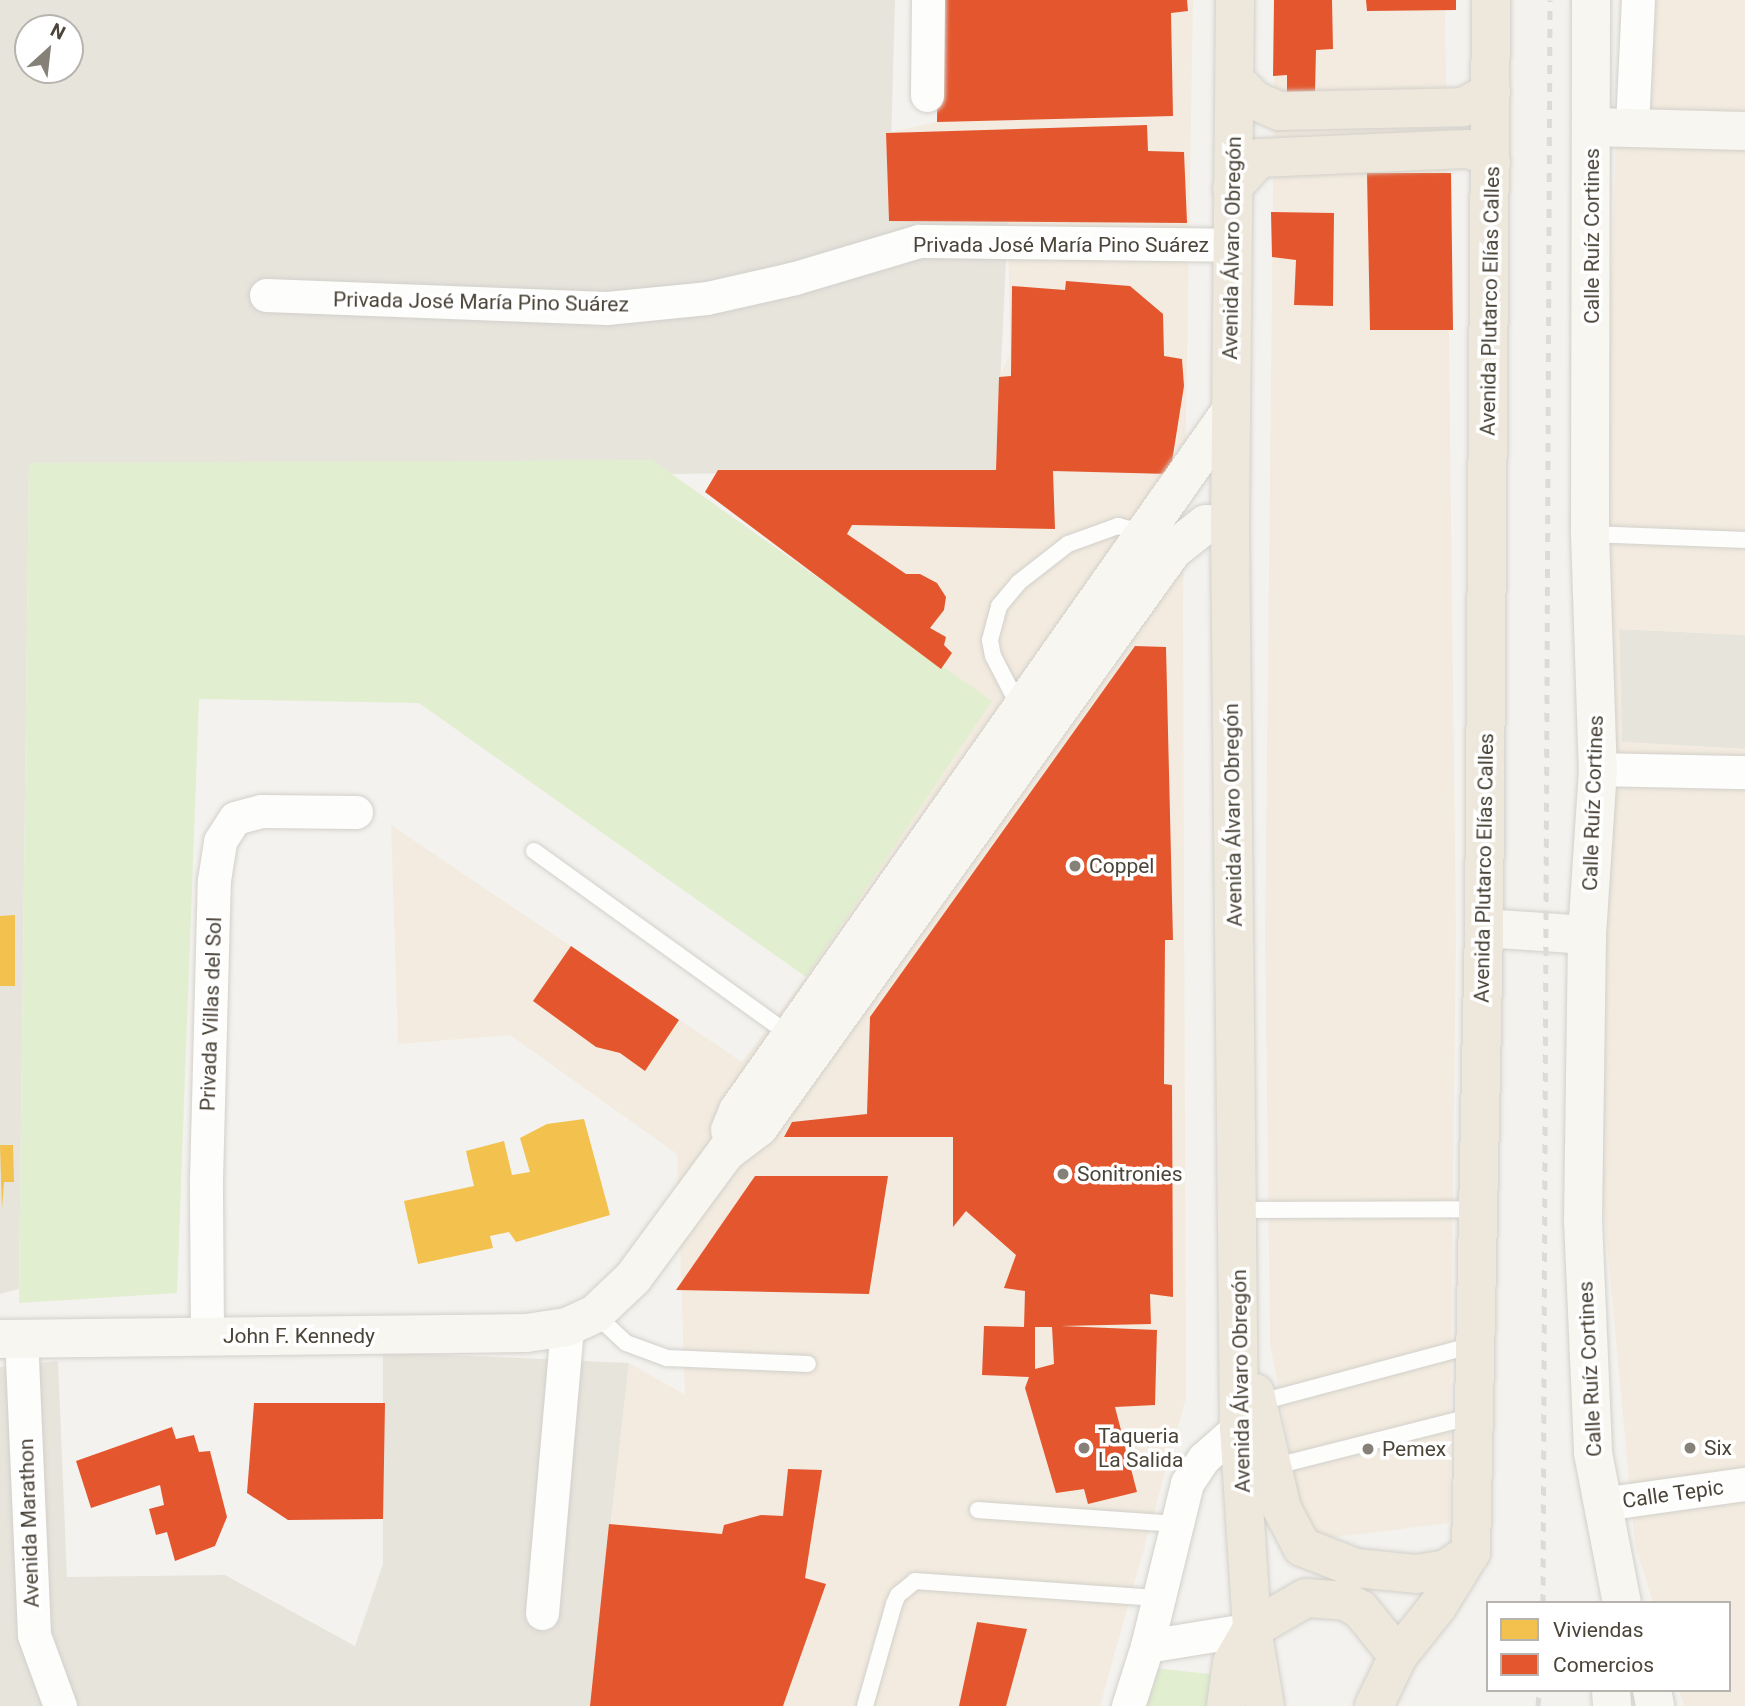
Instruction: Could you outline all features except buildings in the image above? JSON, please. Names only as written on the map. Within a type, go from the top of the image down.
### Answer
[{"type":"highway","name":"Avenida Álvaro Obregón","points":[[1235,0],[1230,526],[1240,1326],[1248,1415],[1252,1629],[1265,1706]]},
{"type":"highway","name":"Avenida Plutarco Elías Calles","points":[[1374,1706],[1398,1656],[1437,1607],[1471,1552],[1476,1416],[1484,928],[1490,0]]},
{"type":"highway","points":[[1235,80],[1254,100],[1279,111],[1464,107],[1491,92]]},
{"type":"highway","points":[[1232,188],[1259,158],[1466,149],[1479,152],[1491,162]]},
{"type":"highway","points":[[1248,1415],[1272,1467],[1291,1531],[1302,1547],[1317,1556],[1356,1568],[1416,1574],[1446,1569],[1471,1552]]},
{"type":"highway","points":[[1226,1706],[1232,1663],[1252,1629],[1290,1604],[1325,1597],[1361,1610],[1398,1656]]},
{"type":"street","points":[[927,95],[929,0]]},
{"type":"street","name":"Calle Ruíz Cortines","points":[[1591,0],[1593,127],[1590,534],[1598,769],[1587,935],[1585,1340],[1593,1453],[1622,1601]]},
{"type":"street","points":[[1632,126],[1638,0]]},
{"type":"street","points":[[1593,127],[1745,131]]},
{"type":"street","name":"Privada José María Pino Suárez","points":[[266,295],[607,308],[707,298],[795,278],[919,241],[1233,245]]},
{"type":"street","points":[[542,1613],[581,1320],[633,1278],[726,1152],[738,1111],[801,1044],[1159,541],[1230,412]]},
{"type":"street","points":[[801,1044],[1020,708],[1159,541],[1206,524],[1230,526]]},
{"type":"street","points":[[1598,769],[1745,772]]},
{"type":"street","name":"Privada Villas del Sol","points":[[207,1336],[206,1166],[214,880],[220,841],[235,818],[261,811],[356,812]]},
{"type":"street","points":[[1484,928],[1587,935]]},
{"type":"street","name":"John F. Kennedy","points":[[11,1338],[526,1334],[581,1320]]},
{"type":"street","name":"Avenida Marathon","points":[[11,1338],[34,1635],[60,1706]]},
{"type":"street","points":[[1128,1706],[1194,1471],[1248,1415]]},
{"type":"street","name":"Calle Tepic","points":[[1602,1504],[1745,1484]]},
{"type":"street","points":[[1147,1646],[1252,1629]]},
{"type":"lane","points":[[1020,708],[993,656],[990,640],[999,606],[1018,583],[1068,544],[1118,526],[1159,541]]},
{"type":"lane","points":[[1590,534],[1745,540]]},
{"type":"lane","points":[[534,851],[801,1044]]},
{"type":"lane","points":[[1238,1210],[1479,1209]]},
{"type":"lane","points":[[581,1320],[626,1343],[667,1358],[808,1364]]},
{"type":"lane","points":[[1248,1415],[1477,1345]]},
{"type":"lane","points":[[1272,1467],[1476,1416]]},
{"type":"lane","points":[[978,1510],[1177,1524]]},
{"type":"lane","points":[[865,1706],[898,1594],[915,1581],[1159,1598]]},
{"type":"shaded area","points":[[0,0],[895,0],[889,221],[1008,219],[996,470],[672,474],[29,463],[19,1289],[0,1294]]},
{"type":"shaded area","points":[[945,0],[1193,0],[1183,605],[1186,1398],[1100,1706],[590,1706],[629,1363],[685,1395],[677,1154],[510,1035],[398,1044],[391,825],[742,1062],[806,977],[991,701],[705,492],[718,470],[996,470],[999,377],[1010,355],[1008,219],[889,221],[886,133],[937,122]]},
{"type":"shaded area","points":[[1275,0],[1445,0],[1456,935],[1449,1523],[1329,1538],[1308,1525],[1300,1507],[1270,1343],[1265,937]]},
{"type":"shaded area","points":[[1649,0],[1745,0],[1745,635],[1619,629],[1622,742],[1745,749],[1745,1706],[1684,1706],[1680,1692],[1731,1692],[1731,1601],[1652,1601],[1635,1545],[1602,1190],[1602,559],[1616,141]]},
{"type":"shaded area","points":[[1619,629],[1745,635],[1745,749],[1622,742]]},
{"type":"shaded area","points":[[383,1352],[629,1363],[590,1706],[0,1706],[0,1367],[58,1361],[67,1577],[225,1575],[355,1646],[383,1564]]},
{"type":"green space","points":[[652,460],[992,701],[806,977],[419,703],[199,699],[177,1293],[19,1303],[29,463]]},
{"type":"green space","points":[[1154,1668],[1237,1677],[1241,1706],[1140,1706]]},
{"type":"railway","points":[[1543,1601],[1550,0]]},
{"type":"railway","points":[[1538,1706],[1539,1692]]},
{"type":"place","name":"Coppel","points":[[1075,866]]},
{"type":"place","name":"Sonitronies","points":[[1063,1174]]},
{"type":"place","name":"Taqueria La Salida","points":[[1084,1448]]},
{"type":"place","name":"Six","points":[[1690,1448]]},
{"type":"place","name":"Pemex","points":[[1368,1449]]}]
